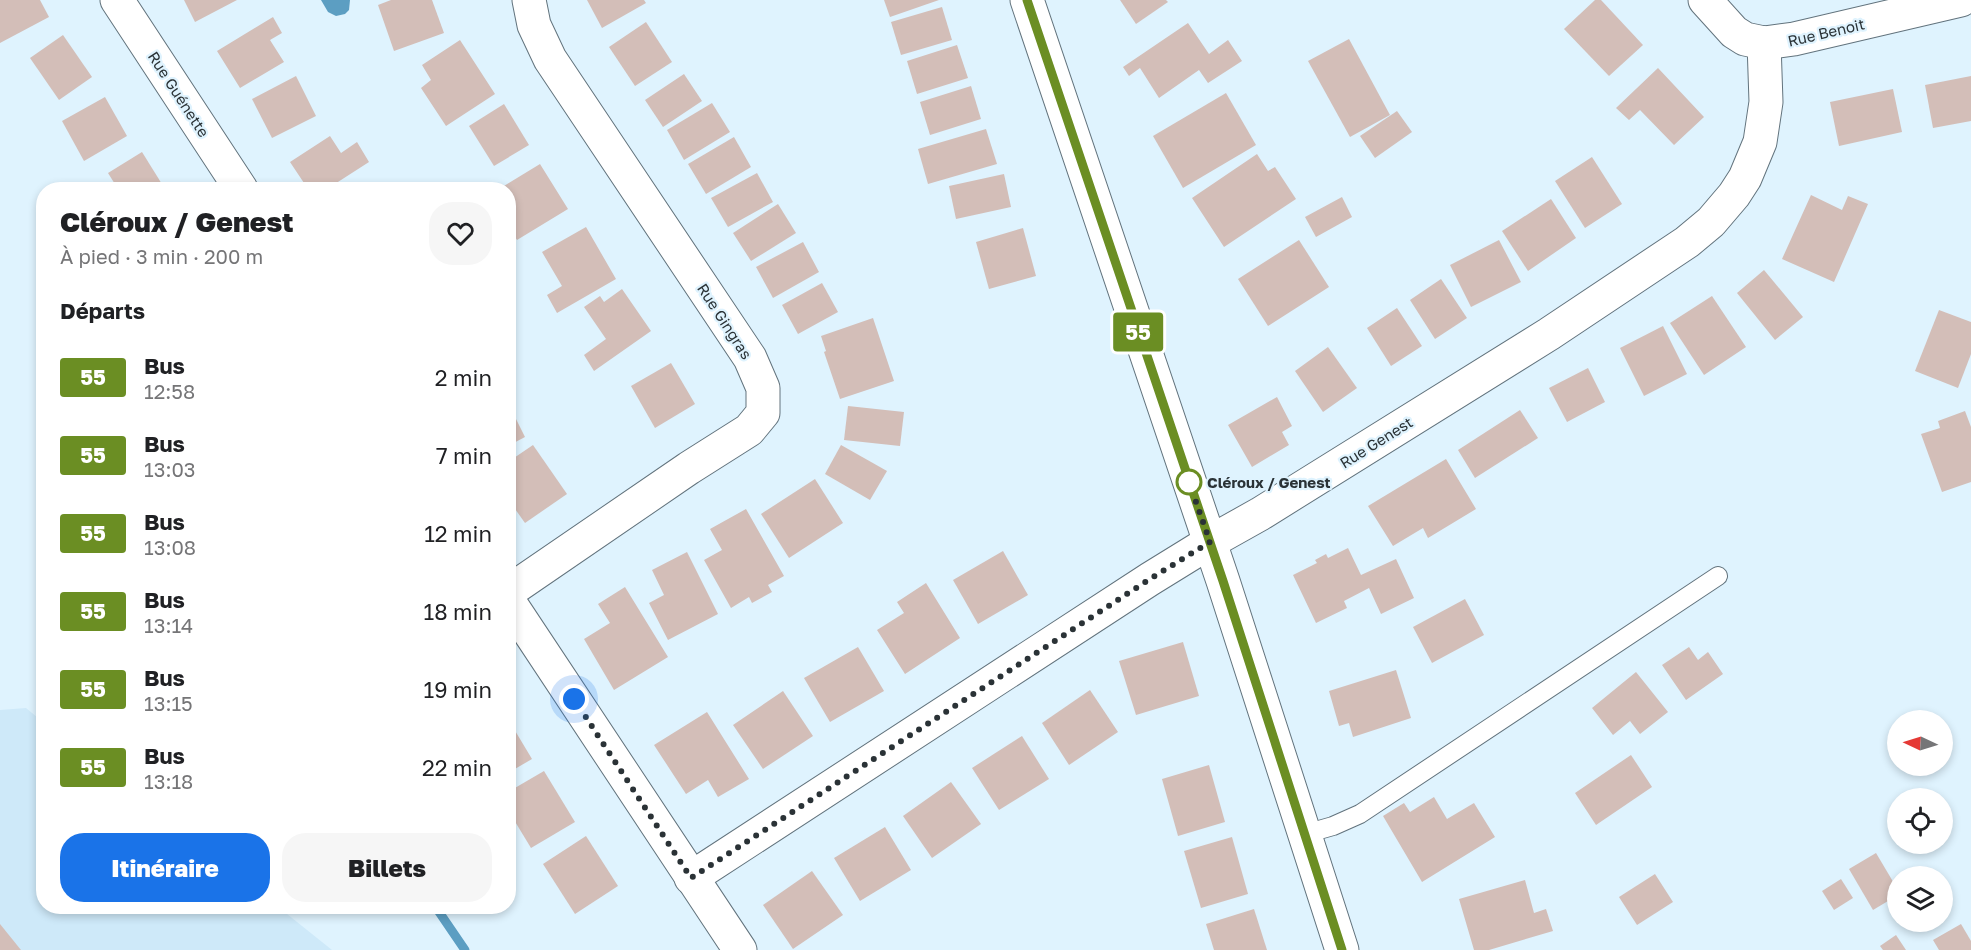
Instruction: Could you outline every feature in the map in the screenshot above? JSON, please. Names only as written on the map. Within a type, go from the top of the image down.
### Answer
[{"type":"street","name":"Rue Guénette","points":[[117,0],[236,182]]},
{"type":"street","name":"Rue Gingras","points":[[516,586],[688,468],[749,430],[763,413],[763,388],[750,358],[550,59],[534,25],[529,0]]},
{"type":"street","points":[[1027,0],[1210,542],[1342,950]]},
{"type":"street","name":"Rue Benoit","points":[[1705,0],[1734,32],[1745,39],[1764,43],[1794,39],[1961,0]]},
{"type":"street","name":"Rue Genest","points":[[691,878],[1140,585],[1260,514],[1549,334],[1687,242],[1711,222],[1734,195],[1745,178],[1760,142],[1766,102],[1764,43]]},
{"type":"street","points":[[516,612],[740,950]]},
{"type":"lane","points":[[1305,834],[1333,826],[1360,814],[1718,576]]},
{"type":"shaded area","points":[[26,708],[36,716],[36,914],[287,914],[332,950],[0,950],[0,710]]},
{"type":"water","points":[[321,0],[350,0],[349,10],[345,14],[336,16],[328,12]]},
{"type":"building","points":[[0,0],[40,0],[49,17],[0,43]]},
{"type":"building","points":[[184,0],[237,0],[195,22]]},
{"type":"building","points":[[391,0],[432,0],[444,33],[394,51],[378,5]]},
{"type":"building","points":[[587,0],[644,0],[646,3],[602,28]]},
{"type":"building","points":[[884,0],[939,0],[890,17]]},
{"type":"building","points":[[1120,0],[1166,0],[1168,2],[1136,24]]},
{"type":"building","points":[[1595,0],[1601,0],[1643,45],[1609,76],[1564,29]]},
{"type":"building","points":[[942,7],[952,40],[901,55],[891,22]]},
{"type":"building","points":[[273,17],[282,33],[270,40],[284,62],[240,88],[217,51]]},
{"type":"building","points":[[646,22],[672,62],[635,86],[609,47]]},
{"type":"building","points":[[1188,23],[1209,54],[1228,40],[1242,61],[1208,83],[1199,70],[1159,98],[1140,68],[1129,76],[1123,67]]},
{"type":"building","points":[[63,35],[92,77],[59,100],[30,58]]},
{"type":"building","points":[[1349,39],[1390,115],[1350,137],[1308,61]]},
{"type":"building","points":[[460,40],[495,94],[446,126],[421,88],[431,80],[422,65]]},
{"type":"building","points":[[957,45],[968,78],[917,94],[907,61]]},
{"type":"building","points":[[1658,68],[1704,117],[1674,145],[1640,110],[1629,120],[1616,108]]},
{"type":"building","points":[[684,74],[702,101],[663,127],[645,100]]},
{"type":"building","points":[[296,76],[316,116],[272,138],[252,99]]},
{"type":"building","points":[[1971,76],[1971,121],[1933,128],[1925,85]]},
{"type":"building","points":[[971,86],[981,119],[930,135],[920,102]]},
{"type":"building","points":[[1893,89],[1902,132],[1839,146],[1830,102]]},
{"type":"building","points":[[1226,93],[1256,145],[1183,188],[1153,136]]},
{"type":"building","points":[[105,97],[127,136],[84,161],[62,121]]},
{"type":"building","points":[[712,103],[730,132],[684,160],[667,130]]},
{"type":"building","points":[[504,104],[529,145],[494,166],[469,126]]},
{"type":"building","points":[[1397,111],[1412,132],[1375,158],[1360,136]]},
{"type":"building","points":[[986,129],[997,164],[928,184],[918,149]]},
{"type":"building","points":[[330,136],[341,153],[357,142],[369,162],[338,182],[303,182],[290,162]]},
{"type":"building","points":[[734,137],[751,167],[706,194],[688,164]]},
{"type":"building","points":[[142,152],[161,182],[114,182],[108,173]]},
{"type":"building","points":[[1257,154],[1268,171],[1275,167],[1296,199],[1224,247],[1192,198]]},
{"type":"building","points":[[1592,157],[1622,204],[1585,228],[1555,181]]},
{"type":"building","points":[[540,164],[568,209],[517,240],[516,182],[510,182]]},
{"type":"building","points":[[757,173],[773,202],[728,227],[711,198]]},
{"type":"building","points":[[1004,174],[1011,207],[956,219],[949,186]]},
{"type":"building","points":[[1811,195],[1842,210],[1848,196],[1868,204],[1834,282],[1782,259]]},
{"type":"building","points":[[1342,197],[1352,217],[1316,237],[1305,217]]},
{"type":"building","points":[[1551,199],[1576,238],[1528,271],[1502,231]]},
{"type":"building","points":[[778,204],[796,233],[751,261],[733,233]]},
{"type":"building","points":[[586,227],[616,279],[557,313],[547,295],[562,286],[542,252]]},
{"type":"building","points":[[1023,228],[1036,276],[989,289],[976,242]]},
{"type":"building","points":[[1299,240],[1329,287],[1268,326],[1238,279]]},
{"type":"building","points":[[1499,240],[1521,282],[1471,307],[1450,265]]},
{"type":"building","points":[[803,242],[819,272],[773,298],[756,267]]},
{"type":"building","points":[[1764,270],[1803,317],[1775,340],[1737,293]]},
{"type":"building","points":[[1441,279],[1467,318],[1435,339],[1410,300]]},
{"type":"building","points":[[822,283],[838,312],[798,334],[782,305]]},
{"type":"building","points":[[622,289],[651,331],[594,371],[584,355],[606,339],[584,307],[600,296],[604,302]]},
{"type":"building","points":[[1712,296],[1746,347],[1704,375],[1670,323]]},
{"type":"building","points":[[1397,308],[1422,346],[1391,366],[1367,328]]},
{"type":"building","points":[[1939,310],[1971,322],[1971,354],[1958,388],[1915,371]]},
{"type":"building","points":[[873,318],[894,381],[840,399],[821,336]]},
{"type":"building","points":[[1663,326],[1687,374],[1644,396],[1620,348]]},
{"type":"building","points":[[1328,347],[1357,388],[1323,412],[1295,371]]},
{"type":"building","points":[[671,363],[695,404],[655,428],[631,386]]},
{"type":"building","points":[[1588,368],[1605,402],[1567,422],[1549,388]]},
{"type":"building","points":[[1277,397],[1292,426],[1282,432],[1289,445],[1252,467],[1228,425]]},
{"type":"building","points":[[848,406],[904,412],[900,446],[844,440]]},
{"type":"building","points":[[1520,410],[1538,438],[1475,478],[1458,450]]},
{"type":"building","points":[[1965,411],[1971,427],[1971,482],[1942,492],[1921,434],[1940,428],[1938,421]]},
{"type":"building","points":[[516,419],[525,437],[516,442]]},
{"type":"building","points":[[533,445],[567,494],[525,523],[516,510],[516,457]]},
{"type":"building","points":[[841,445],[887,471],[870,500],[825,474]]},
{"type":"building","points":[[1446,459],[1476,509],[1428,538],[1423,528],[1393,546],[1368,506]]},
{"type":"building","points":[[815,479],[843,523],[789,558],[761,514]]},
{"type":"building","points":[[746,509],[784,576],[768,585],[772,592],[752,603],[749,597],[731,608],[704,560],[722,550],[710,529]]},
{"type":"building","points":[[1348,548],[1361,575],[1396,559],[1414,598],[1381,614],[1369,588],[1344,601],[1347,608],[1316,623],[1293,575],[1317,563],[1315,560],[1326,554],[1328,558]]},
{"type":"building","points":[[1003,551],[1028,595],[978,624],[953,580]]},
{"type":"building","points":[[687,552],[718,614],[668,640],[649,603],[664,595],[652,570]]},
{"type":"building","points":[[926,583],[960,638],[905,674],[877,630],[904,613],[897,602]]},
{"type":"building","points":[[625,587],[668,657],[614,690],[584,639],[610,623],[598,604]]},
{"type":"building","points":[[1465,599],[1484,635],[1432,663],[1413,627]]},
{"type":"building","points":[[1183,642],[1199,696],[1136,715],[1119,661]]},
{"type":"building","points":[[858,647],[884,691],[830,722],[804,678]]},
{"type":"building","points":[[1689,647],[1698,660],[1708,652],[1723,674],[1686,700],[1662,665]]},
{"type":"building","points":[[1396,670],[1411,718],[1353,737],[1349,723],[1339,726],[1329,691]]},
{"type":"building","points":[[1636,672],[1668,712],[1640,734],[1630,721],[1613,735],[1592,708]]},
{"type":"building","points":[[1090,690],[1118,732],[1069,765],[1042,723]]},
{"type":"building","points":[[783,691],[813,736],[763,769],[733,725]]},
{"type":"building","points":[[707,712],[749,779],[718,797],[708,780],[686,794],[654,745]]},
{"type":"building","points":[[516,732],[532,759],[516,768]]},
{"type":"building","points":[[1022,736],[1049,779],[999,810],[972,768]]},
{"type":"building","points":[[1631,755],[1652,787],[1596,825],[1575,793]]},
{"type":"building","points":[[1209,765],[1225,822],[1178,836],[1162,779]]},
{"type":"building","points":[[544,771],[575,822],[531,848],[516,823],[516,787]]},
{"type":"building","points":[[951,782],[981,824],[932,858],[903,816]]},
{"type":"building","points":[[1434,797],[1447,819],[1474,803],[1495,837],[1422,882],[1383,816],[1404,803],[1410,812]]},
{"type":"building","points":[[885,827],[911,870],[860,901],[834,858]]},
{"type":"building","points":[[586,836],[618,886],[575,914],[543,864]]},
{"type":"building","points":[[1232,837],[1248,894],[1201,908],[1184,851]]},
{"type":"building","points":[[1876,853],[1887,872],[1887,902],[1873,910],[1849,869]]},
{"type":"building","points":[[812,871],[843,915],[793,949],[763,905]]},
{"type":"building","points":[[1655,874],[1673,902],[1637,925],[1619,897]]},
{"type":"building","points":[[1841,879],[1853,898],[1834,910],[1822,891]]},
{"type":"building","points":[[1525,880],[1534,913],[1546,909],[1553,931],[1489,950],[1474,950],[1459,899]]},
{"type":"building","points":[[1254,909],[1267,950],[1214,950],[1206,924]]},
{"type":"building","points":[[0,924],[21,950],[0,950]]},
{"type":"building","points":[[1961,924],[1971,941],[1971,950],[1939,950],[1933,940],[1947,932],[1953,932],[1953,929]]},
{"type":"building","points":[[1896,935],[1906,950],[1883,950],[1880,946]]},
{"type":"waterway","points":[[440,914],[465,950]]},
{"type":"bus line","name":"55","points":[[1027,0],[1223,581],[1342,950]]},
{"type":"place","name":"Cléroux / Genest","points":[[1189,482]]},
{"type":"route","points":[[574,699],[691,878],[1210,542],[1188,479],[1189,482]]}]
